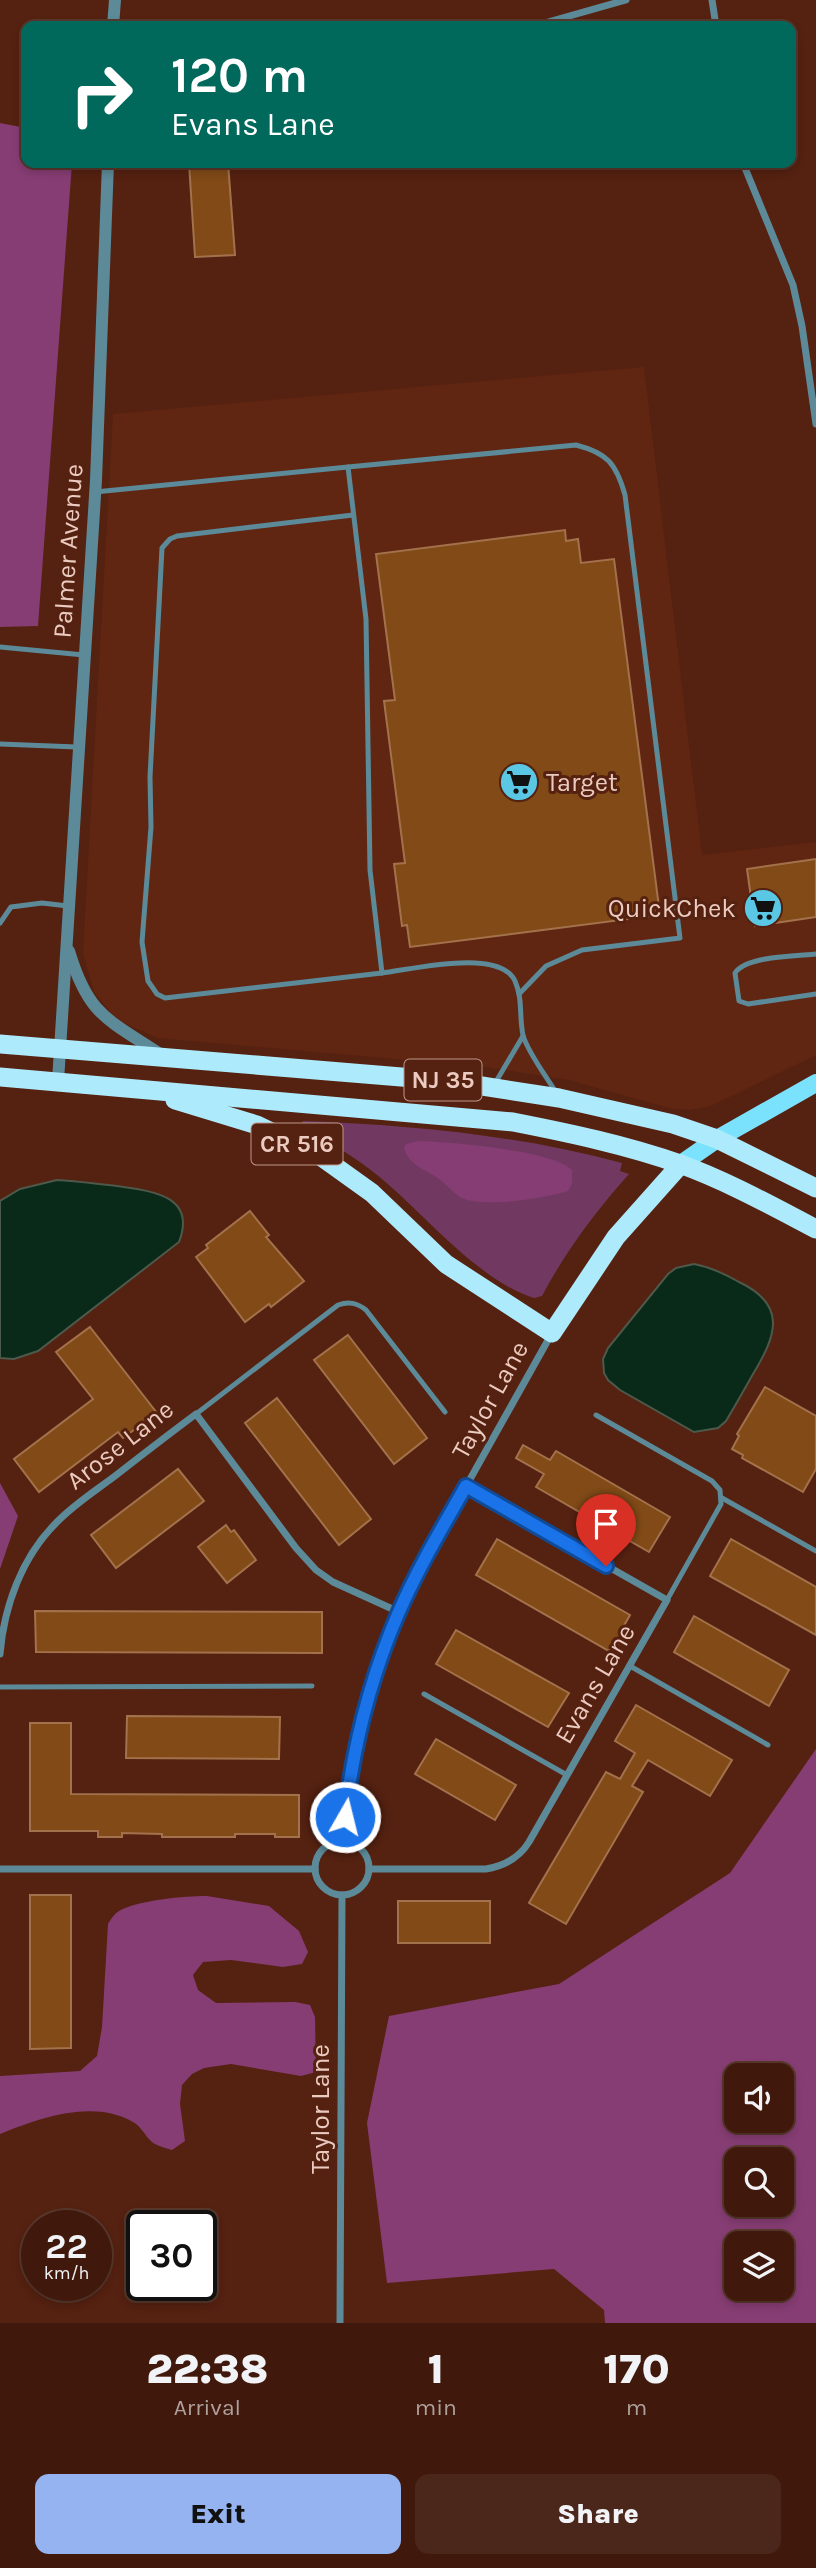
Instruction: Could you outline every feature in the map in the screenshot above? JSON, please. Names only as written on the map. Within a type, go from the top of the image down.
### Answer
[{"type":"highway","name":"NJ 35","points":[[0,1044],[450,1081],[559,1098],[673,1124],[717,1139],[816,1187]]},
{"type":"highway","name":"NJ 35","points":[[0,1077],[513,1122],[568,1133],[681,1164],[816,1229]]},
{"type":"highway","name":"CR 516","points":[[134,1088],[257,1125],[319,1155],[372,1193],[446,1264],[552,1333]]},
{"type":"highway","points":[[552,1333],[616,1237],[681,1164]]},
{"type":"main road","points":[[681,1164],[717,1139],[816,1083]]},
{"type":"street","points":[[113,21],[115,0]]},
{"type":"street","points":[[552,21],[626,0]]},
{"type":"street","points":[[712,0],[715,21]]},
{"type":"street","name":"Palmer Avenue","points":[[58,1081],[95,492],[108,168]]},
{"type":"street","points":[[745,168],[793,285],[802,326],[816,424]]},
{"type":"street","name":"Palmer Avenue","points":[[66,943],[80,985],[96,1010],[163,1056]]},
{"type":"street","name":"Taylor Lane","points":[[342,1842],[359,1732],[381,1657],[399,1612],[552,1333]]},
{"type":"street","name":"Arose Lane","points":[[0,1654],[6,1617],[19,1579],[47,1533],[57,1521],[196,1414],[296,1548],[316,1570],[333,1582],[399,1612]]},
{"type":"street","points":[[466,1486],[667,1600]]},
{"type":"street","name":"Evans Lane","points":[[369,1869],[486,1869],[504,1865],[525,1849],[667,1600]]},
{"type":"street","points":[[334,1842],[342,1842],[358,1847],[364,1853],[369,1869],[363,1884],[357,1890],[342,1895],[326,1890],[320,1884],[315,1869],[320,1852],[334,1842]]},
{"type":"street","points":[[0,1869],[315,1869]]},
{"type":"street","name":"Taylor Lane","points":[[340,2323],[342,1895]]},
{"type":"lane","points":[[95,492],[576,445],[596,450],[610,461],[620,478],[625,495],[680,938],[582,950],[546,965],[520,993]]},
{"type":"lane","points":[[348,467],[366,619],[370,870],[382,972]]},
{"type":"lane","points":[[353,514],[177,536],[170,538],[162,548],[150,777],[150,827],[142,943],[148,981],[157,994],[175,999],[382,972],[473,962],[489,963],[509,972],[520,993],[523,1036],[559,1098]]},
{"type":"lane","points":[[0,647],[84,655]]},
{"type":"lane","points":[[0,744],[78,747]]},
{"type":"lane","points":[[0,923],[11,907],[42,903],[68,906]]},
{"type":"lane","points":[[816,954],[749,962],[739,967],[735,973],[739,1002],[748,1004],[816,994]]},
{"type":"lane","points":[[493,1087],[523,1036]]},
{"type":"lane","points":[[196,1414],[345,1302],[354,1303],[366,1310],[445,1412]]},
{"type":"lane","points":[[596,1415],[712,1481],[720,1490],[721,1504],[667,1600]]},
{"type":"lane","points":[[722,1498],[816,1551]]},
{"type":"lane","points":[[630,1666],[768,1745]]},
{"type":"lane","points":[[0,1686],[312,1686]]},
{"type":"lane","points":[[424,1693],[567,1775]]},
{"type":"shaded area","points":[[0,123],[21,127],[21,168],[72,168],[38,626],[0,627]]},
{"type":"shaded area","points":[[644,367],[702,855],[816,842],[816,1055],[711,1106],[689,1110],[669,1108],[569,1080],[485,1067],[158,1038],[117,1020],[94,992],[83,953],[113,414]]},
{"type":"shaded area","points":[[303,1121],[384,1125],[504,1138],[622,1163],[620,1171],[629,1174],[582,1232],[542,1296],[534,1298],[495,1279],[476,1265],[369,1169],[336,1146],[300,1127]]},
{"type":"shaded area","points":[[418,1141],[499,1148],[544,1157],[572,1170],[572,1184],[568,1191],[544,1197],[497,1202],[470,1200],[460,1197],[439,1178],[409,1158],[404,1148],[406,1144]]},
{"type":"shaded area","points":[[57,1180],[144,1190],[168,1198],[182,1214],[183,1226],[179,1242],[38,1351],[14,1359],[0,1358],[0,1201],[20,1189]]},
{"type":"shaded area","points":[[694,1264],[723,1274],[755,1291],[771,1311],[773,1322],[772,1334],[761,1360],[726,1421],[718,1428],[694,1432],[620,1390],[604,1373],[603,1359],[608,1348],[668,1274],[676,1268]]},
{"type":"shaded area","points":[[0,1483],[18,1516],[0,1569]]},
{"type":"shaded area","points":[[816,1749],[816,2323],[605,2323],[604,2310],[554,2269],[387,2283],[367,2123],[389,2016],[559,1984],[730,1873]]},
{"type":"shaded area","points":[[207,1896],[269,1906],[299,1931],[308,1952],[302,1964],[283,1967],[231,1960],[203,1962],[193,1975],[198,1990],[216,2003],[295,2002],[310,2005],[315,2017],[316,2072],[301,2076],[231,2064],[204,2068],[192,2074],[182,2085],[180,2104],[185,2141],[172,2150],[152,2142],[133,2122],[101,2112],[66,2113],[0,2134],[0,2076],[80,2071],[97,2056],[102,2027],[108,1924],[114,1915],[127,1907],[149,1901]]},
{"type":"building","points":[[189,168],[228,168],[235,255],[195,257]]},
{"type":"building","name":"Target","points":[[565,530],[566,541],[578,539],[581,563],[614,559],[660,915],[410,947],[407,925],[402,926],[394,864],[405,863],[384,701],[395,700],[376,554]]},
{"type":"building","points":[[816,859],[816,917],[755,926],[747,869]]},
{"type":"building","points":[[250,1211],[269,1235],[266,1237],[304,1281],[271,1307],[269,1304],[245,1322],[196,1257],[208,1248],[206,1245]]},
{"type":"building","points":[[90,1327],[157,1413],[123,1438],[118,1432],[39,1492],[14,1459],[93,1399],[56,1352]]},
{"type":"building","points":[[348,1335],[427,1438],[394,1464],[314,1360]]},
{"type":"building","points":[[765,1387],[816,1416],[816,1469],[803,1492],[742,1458],[743,1455],[732,1449],[739,1436],[737,1434]]},
{"type":"building","points":[[277,1398],[371,1519],[339,1545],[245,1423]]},
{"type":"building","points":[[523,1445],[550,1460],[556,1451],[670,1517],[649,1552],[536,1487],[544,1474],[516,1458]]},
{"type":"building","points":[[178,1469],[204,1501],[116,1568],[91,1535]]},
{"type":"building","points":[[226,1525],[231,1532],[234,1530],[256,1560],[227,1583],[198,1547]]},
{"type":"building","points":[[497,1539],[630,1615],[622,1629],[626,1631],[619,1644],[614,1641],[609,1651],[476,1575]]},
{"type":"building","points":[[731,1539],[816,1587],[816,1635],[710,1576]]},
{"type":"building","points":[[35,1611],[322,1612],[322,1653],[36,1652]]},
{"type":"building","points":[[694,1616],[789,1670],[769,1706],[674,1652]]},
{"type":"building","points":[[456,1630],[569,1693],[548,1727],[436,1664]]},
{"type":"building","points":[[636,1705],[732,1760],[710,1796],[648,1760],[632,1786],[643,1792],[566,1924],[529,1903],[606,1772],[620,1779],[635,1753],[615,1741]]},
{"type":"building","points":[[127,1716],[280,1717],[279,1759],[126,1758]]},
{"type":"building","points":[[30,1723],[71,1723],[71,1794],[299,1795],[299,1837],[235,1834],[235,1837],[162,1837],[162,1834],[122,1833],[122,1837],[98,1837],[98,1831],[30,1831]]},
{"type":"building","points":[[436,1739],[516,1785],[495,1820],[415,1774]]},
{"type":"building","points":[[30,1895],[71,1895],[71,2048],[30,2049]]},
{"type":"building","points":[[398,1901],[490,1901],[490,1943],[398,1943]]},
{"type":"place","name":"Target","points":[[519,782]]},
{"type":"place","name":"QuickChek","points":[[763,908]]},
{"type":"route","points":[[345,1817],[359,1732],[381,1657],[427,1555],[466,1486],[606,1566]]}]
